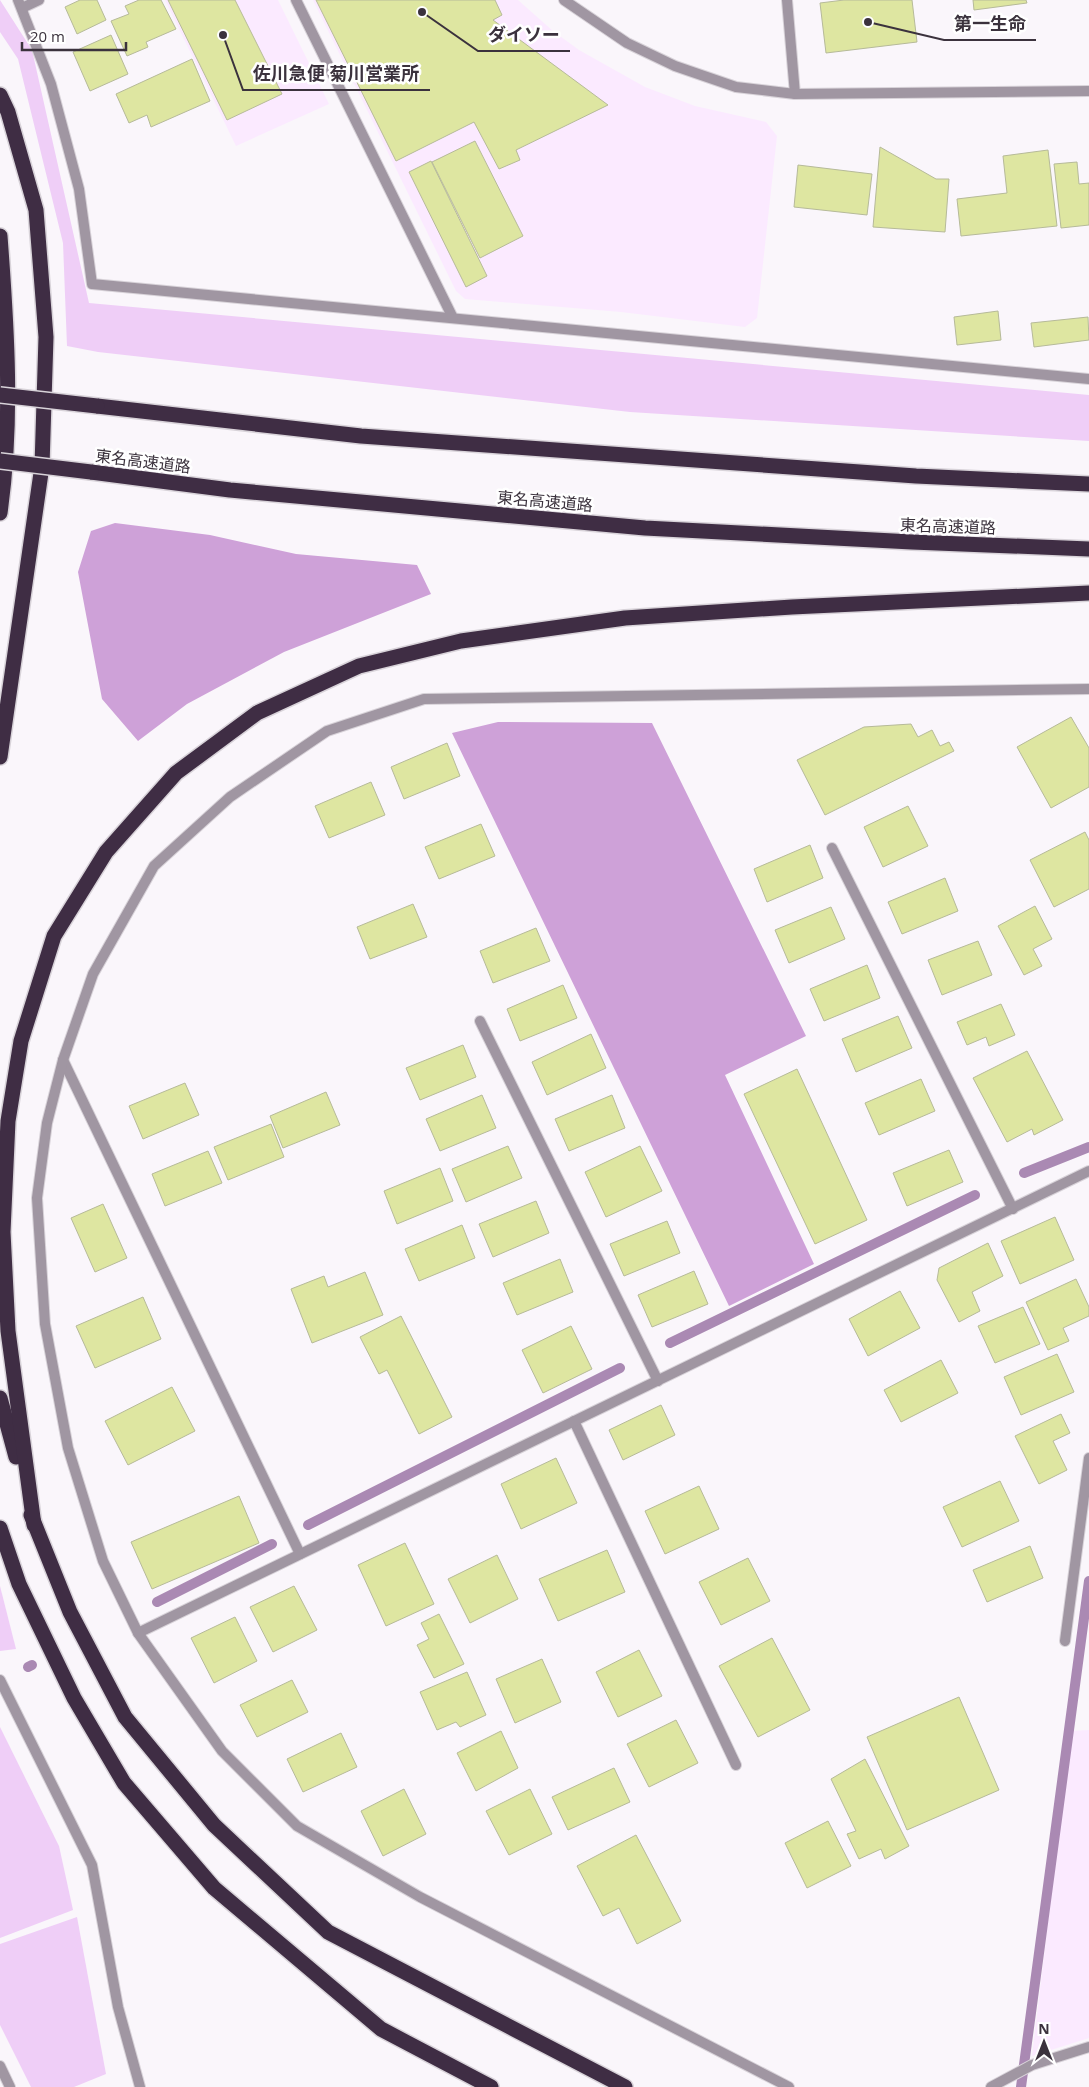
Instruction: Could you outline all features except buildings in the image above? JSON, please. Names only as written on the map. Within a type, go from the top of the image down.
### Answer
[{"type":"highway","points":[[0,95],[8,112],[36,210],[46,337],[42,466],[0,757]]},
{"type":"highway","points":[[0,236],[7,331],[7,428],[0,513]]},
{"type":"highway","points":[[0,395],[361,436],[916,476],[1089,484]]},
{"type":"highway","name":"東名高速道路","points":[[0,461],[230,490],[645,528],[1089,549]]},
{"type":"highway","points":[[34,1525],[8,1331],[3,1232],[8,1121],[21,1041],[54,936],[106,852],[176,773],[258,712],[359,666],[461,642],[625,618],[792,607],[1089,593]]},
{"type":"highway","points":[[0,1398],[34,1525],[70,1612],[125,1717],[214,1824],[328,1932],[625,2087]]},
{"type":"highway","points":[[0,1528],[19,1584],[66,1680],[124,1783],[214,1888],[381,2029],[490,2087]]},
{"type":"street","points":[[39,0],[20,4],[51,84],[79,189],[92,284],[1089,379]]},
{"type":"street","points":[[296,0],[453,318]]},
{"type":"street","points":[[564,0],[627,43],[676,66],[736,87],[795,94],[1089,91]]},
{"type":"street","points":[[787,0],[795,94]]},
{"type":"street","points":[[788,2087],[420,1897],[297,1826],[222,1751],[138,1633],[103,1561],[68,1448],[45,1324],[37,1198],[47,1123],[63,1060],[93,974],[154,866],[230,797],[328,731],[424,699],[1089,689]]},
{"type":"street","points":[[832,848],[1013,1209]]},
{"type":"street","points":[[480,1021],[658,1381]]},
{"type":"street","points":[[63,1060],[300,1554]]},
{"type":"street","points":[[138,1633],[1089,1171]]},
{"type":"street","points":[[574,1421],[736,1765]]},
{"type":"street","points":[[1065,1641],[1089,1458]]},
{"type":"street","points":[[0,1680],[4,1701],[92,1865],[118,2007],[140,2087]]},
{"type":"street","points":[[991,2087],[1032,2065],[1089,2047]]},
{"type":"street","points":[[0,2066],[10,2087]]},
{"type":"shaded area","points":[[0,0],[32,50],[89,303],[1089,395],[1089,441],[630,412],[98,352],[67,346],[63,243],[18,59],[0,32]]},
{"type":"shaded area","points":[[165,0],[278,0],[329,104],[236,146]]},
{"type":"shaded area","points":[[313,0],[518,0],[553,31],[579,50],[645,87],[695,106],[766,122],[777,136],[757,318],[745,327],[621,312],[465,299],[456,291]]},
{"type":"shaded area","points":[[115,523],[210,535],[296,554],[417,565],[431,594],[284,652],[187,704],[138,741],[102,699],[78,572],[91,531]]},
{"type":"shaded area","points":[[498,722],[652,723],[806,1036],[725,1075],[814,1264],[729,1306],[452,733]]},
{"type":"shaded area","points":[[0,1586],[16,1649],[0,1651]]},
{"type":"shaded area","points":[[0,1727],[59,1846],[73,1910],[0,1938]]},
{"type":"shaded area","points":[[1089,1730],[1089,2038],[1032,2056],[1071,1731]]},
{"type":"shaded area","points":[[77,1917],[106,2074],[74,2087],[31,2087],[0,2025],[0,1944]]},
{"type":"waterway","points":[[1024,1173],[1089,1147]]},
{"type":"waterway","points":[[670,1343],[975,1195]]},
{"type":"waterway","points":[[308,1525],[620,1368]]},
{"type":"waterway","points":[[157,1602],[272,1544]]},
{"type":"waterway","points":[[1021,2087],[1089,1581]]},
{"type":"waterway","points":[[28,1667],[32,1665]]},
{"type":"place","name":"ダイソー","points":[[422,12]]},
{"type":"place","name":"第一生命","points":[[868,22]]},
{"type":"place","name":"佐川急便 菊川営業所","points":[[223,35]]}]
